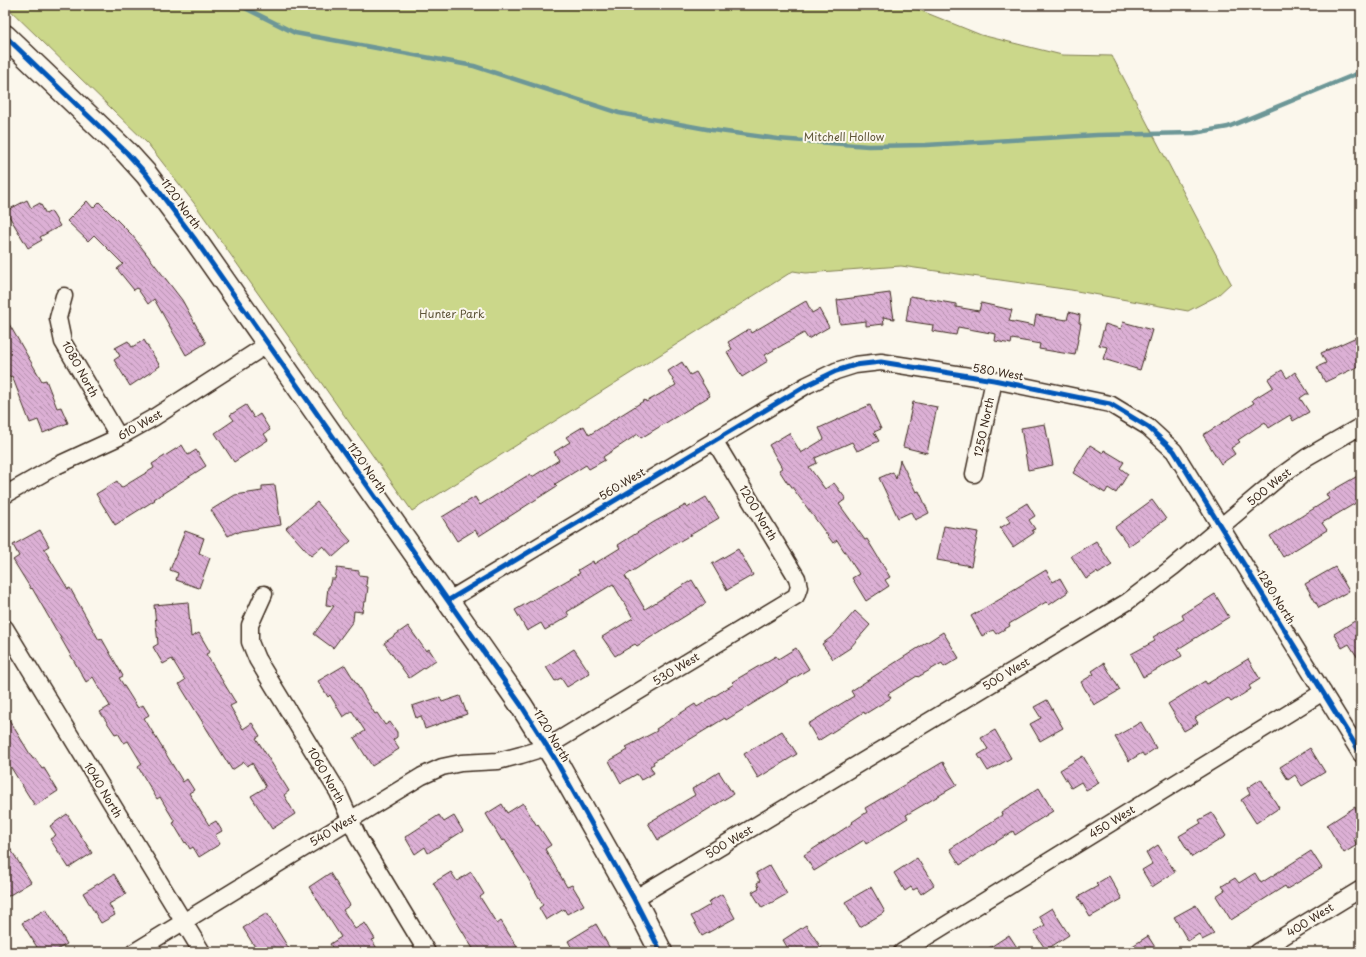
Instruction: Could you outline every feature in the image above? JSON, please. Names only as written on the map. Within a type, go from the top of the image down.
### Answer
[{"type":"street","name":"1120 North","points":[[5,36],[122,148],[146,174],[194,238],[449,600],[521,705],[547,747],[634,898],[661,952]]},
{"type":"street","name":"1080 North","points":[[64,296],[58,318],[63,342],[119,437]]},
{"type":"street","name":"610 West","points":[[5,495],[56,466],[119,437],[153,418],[268,344]]},
{"type":"street","name":"580 West","points":[[807,385],[836,371],[856,365],[882,362],[994,380],[1110,404],[1148,427],[1174,451]]},
{"type":"street","name":"1250 North","points":[[974,474],[994,380]]},
{"type":"street","name":"560 West","points":[[449,600],[807,385]]},
{"type":"street","name":"500 West","points":[[634,898],[1127,602],[1173,567],[1282,475],[1307,457],[1361,426]]},
{"type":"street","name":"1200 North","points":[[714,440],[797,578],[799,587]]},
{"type":"street","name":"1280 North","points":[[1174,451],[1361,754]]},
{"type":"street","name":"530 West","points":[[547,747],[796,596],[799,587]]},
{"type":"street","name":"1060 North","points":[[264,594],[250,625],[250,642],[257,659],[338,792],[359,839],[427,952]]},
{"type":"street","name":"1040 North","points":[[5,628],[202,952]]},
{"type":"street","name":"450 West","points":[[902,952],[1323,692]]},
{"type":"street","name":"540 West","points":[[134,952],[422,776],[442,767],[461,763],[498,761],[547,747]]},
{"type":"street","name":"400 West","points":[[1258,952],[1361,889]]},
{"type":"green space","name":"Mitchell Hollow","points":[[5,5],[907,5],[981,35],[1062,55],[1112,56],[1231,283],[1217,296],[1188,311],[1071,290],[901,266],[806,273],[793,271],[412,511],[194,203],[148,144]]},
{"type":"building","points":[[27,200],[31,208],[40,203],[46,214],[51,211],[60,226],[40,237],[42,240],[28,248],[6,211]]},
{"type":"building","points":[[87,201],[93,208],[99,202],[132,235],[182,300],[206,343],[186,355],[154,299],[148,304],[137,288],[134,290],[117,269],[123,264],[94,235],[88,241],[67,221]]},
{"type":"building","points":[[890,293],[894,319],[883,317],[884,324],[866,326],[866,321],[840,324],[837,300]]},
{"type":"building","points":[[910,296],[956,304],[956,307],[979,311],[981,303],[1012,310],[1009,321],[1034,326],[1036,315],[1067,320],[1069,312],[1080,315],[1079,323],[1081,323],[1075,355],[1039,349],[1040,344],[1012,339],[1011,344],[995,341],[996,334],[958,327],[956,335],[932,331],[933,325],[906,321]]},
{"type":"building","points":[[806,301],[812,313],[819,309],[829,327],[808,339],[804,333],[765,355],[768,361],[742,377],[727,352],[732,349],[728,342],[749,329],[751,333]]},
{"type":"building","points":[[5,317],[42,381],[46,380],[57,408],[61,407],[68,423],[43,433],[38,420],[30,423],[12,376],[9,377],[5,370]]},
{"type":"building","points":[[1123,322],[1152,330],[1140,370],[1103,359],[1107,347],[1099,345],[1105,324],[1121,329]]},
{"type":"building","points":[[1361,335],[1361,365],[1325,382],[1317,367],[1326,363],[1321,353]]},
{"type":"building","points":[[144,340],[160,366],[130,386],[114,360],[120,356],[115,348],[128,341],[132,347]]},
{"type":"building","points":[[682,362],[690,375],[696,372],[710,396],[641,438],[638,434],[603,457],[605,460],[589,469],[586,465],[555,484],[557,486],[479,536],[475,530],[457,541],[442,517],[475,497],[480,505],[530,474],[532,477],[559,460],[554,452],[570,442],[566,437],[584,426],[589,435],[645,400],[646,402],[676,385],[668,371]]},
{"type":"building","points":[[1282,370],[1287,378],[1295,372],[1309,394],[1306,394],[1300,398],[1309,412],[1293,421],[1290,415],[1269,428],[1265,422],[1238,440],[1240,442],[1231,448],[1235,454],[1221,464],[1203,435],[1254,403],[1252,400],[1273,387],[1268,379]]},
{"type":"building","points":[[913,402],[937,407],[927,453],[903,447]]},
{"type":"building","points":[[246,405],[254,418],[260,414],[270,430],[264,434],[268,440],[234,462],[215,433],[234,420],[230,415]]},
{"type":"building","points":[[870,405],[881,429],[874,432],[879,441],[857,451],[852,442],[815,458],[817,463],[809,467],[825,489],[834,483],[846,499],[839,504],[865,540],[867,539],[890,577],[885,580],[889,586],[866,601],[852,578],[859,574],[837,540],[833,543],[789,483],[788,484],[779,470],[782,468],[769,445],[789,433],[801,453],[824,439],[819,428]]},
{"type":"building","points":[[1045,424],[1053,465],[1028,470],[1021,428]]},
{"type":"building","points":[[182,445],[188,455],[196,450],[206,466],[115,525],[96,494],[117,481],[121,488],[154,468],[152,464]]},
{"type":"building","points":[[1090,445],[1103,453],[1104,450],[1124,462],[1120,468],[1128,474],[1116,493],[1108,488],[1105,493],[1073,473]]},
{"type":"building","points":[[900,460],[916,492],[919,491],[929,513],[915,520],[911,512],[898,518],[879,478],[893,472],[896,479]]},
{"type":"building","points":[[1361,474],[1361,500],[1322,523],[1327,530],[1283,557],[1270,536],[1329,499],[1326,494]]},
{"type":"building","points":[[275,485],[281,525],[236,532],[228,536],[211,510],[235,495],[262,491],[262,486]]},
{"type":"building","points":[[706,497],[719,518],[625,576],[645,609],[692,580],[706,603],[637,646],[635,644],[615,656],[602,637],[633,618],[613,584],[567,612],[569,616],[545,630],[541,623],[527,631],[515,610],[580,573],[578,570],[593,561],[594,564],[620,548],[618,545],[654,522],[686,505],[687,508]]},
{"type":"building","points":[[1152,500],[1166,519],[1129,546],[1115,527]]},
{"type":"building","points":[[317,502],[351,541],[333,557],[323,546],[311,556],[286,528]]},
{"type":"building","points":[[1027,503],[1035,516],[1029,520],[1035,529],[1032,530],[1034,533],[1013,547],[1000,528],[1010,522],[1006,516]]},
{"type":"building","points":[[944,526],[978,532],[971,566],[937,560]]},
{"type":"building","points":[[40,530],[49,546],[44,549],[68,589],[70,588],[99,640],[102,639],[123,676],[119,678],[138,708],[143,705],[149,715],[144,718],[183,782],[187,779],[194,790],[189,793],[209,825],[216,821],[222,831],[215,835],[220,844],[199,857],[193,847],[190,849],[186,842],[185,843],[173,823],[175,822],[160,797],[157,799],[138,767],[142,764],[128,741],[124,743],[118,733],[115,734],[100,712],[110,706],[93,677],[86,682],[32,588],[31,589],[13,560],[19,556],[13,545]]},
{"type":"building","points":[[185,531],[204,538],[199,553],[210,558],[199,588],[176,580],[178,573],[170,570]]},
{"type":"building","points":[[1096,541],[1112,565],[1098,574],[1097,572],[1086,579],[1071,556]]},
{"type":"building","points":[[738,549],[753,575],[727,590],[712,564]]},
{"type":"building","points":[[1335,567],[1349,591],[1319,608],[1305,584]]},
{"type":"building","points":[[337,568],[359,571],[359,575],[367,576],[366,586],[368,587],[366,602],[364,602],[362,612],[354,611],[353,621],[333,648],[314,634],[334,606],[326,605],[328,587],[331,579],[335,579]]},
{"type":"building","points":[[1046,570],[1053,582],[1060,578],[1068,592],[1049,605],[1046,602],[1009,624],[1010,626],[996,634],[993,630],[982,636],[971,616]]},
{"type":"building","points":[[1215,594],[1229,617],[1178,649],[1182,656],[1143,677],[1131,654],[1155,641],[1153,637],[1184,619],[1182,615]]},
{"type":"building","points":[[188,602],[191,637],[199,633],[210,652],[206,654],[236,703],[230,706],[243,729],[252,723],[260,736],[256,738],[289,791],[284,795],[295,814],[272,829],[251,796],[266,787],[252,763],[247,766],[244,762],[232,770],[179,684],[185,680],[172,659],[163,664],[153,647],[158,644],[154,605]]},
{"type":"building","points":[[855,611],[870,625],[850,648],[833,659],[822,644],[834,635]]},
{"type":"building","points":[[1361,617],[1361,663],[1349,644],[1342,648],[1334,634]]},
{"type":"building","points":[[408,626],[426,651],[429,649],[436,660],[409,678],[384,643]]},
{"type":"building","points":[[943,632],[959,658],[944,667],[942,663],[918,677],[917,676],[888,694],[891,698],[865,714],[864,712],[818,741],[808,724],[854,696],[851,691]]},
{"type":"building","points":[[796,648],[809,669],[726,720],[725,718],[653,762],[654,764],[650,766],[654,773],[641,780],[637,774],[621,783],[609,761],[628,750],[626,747],[657,731],[656,729],[695,704],[697,707],[734,684],[732,682],[776,656],[778,659]]},
{"type":"building","points":[[574,649],[590,673],[567,687],[561,678],[555,681],[546,667]]},
{"type":"building","points":[[1248,659],[1260,679],[1249,686],[1251,689],[1231,702],[1228,698],[1195,718],[1198,723],[1184,731],[1168,704],[1205,681],[1207,684]]},
{"type":"building","points":[[1104,663],[1120,690],[1094,705],[1081,682],[1094,674],[1092,671]]},
{"type":"building","points":[[345,665],[375,714],[377,713],[385,725],[390,722],[397,732],[397,737],[393,740],[399,749],[372,766],[354,738],[365,731],[352,711],[343,717],[330,695],[328,697],[318,681]]},
{"type":"building","points":[[460,696],[467,714],[425,729],[421,716],[416,718],[412,706],[440,697],[442,702]]},
{"type":"building","points":[[1047,700],[1063,728],[1040,741],[1030,724],[1041,718],[1034,707]]},
{"type":"building","points":[[5,713],[33,759],[35,758],[42,769],[44,768],[58,791],[35,806],[5,758]]},
{"type":"building","points":[[1141,722],[1156,748],[1144,756],[1142,753],[1129,761],[1115,737]]},
{"type":"building","points":[[995,730],[1011,758],[988,771],[978,755],[988,749],[981,738]]},
{"type":"building","points":[[782,731],[797,754],[758,778],[744,754]]},
{"type":"building","points":[[1310,748],[1325,772],[1302,786],[1295,775],[1288,780],[1280,767]]},
{"type":"building","points":[[1083,756],[1099,783],[1086,790],[1081,782],[1071,788],[1060,770]]},
{"type":"building","points":[[943,762],[957,785],[906,815],[908,818],[866,844],[864,840],[814,871],[804,855],[853,823],[852,822],[867,812],[865,808]]},
{"type":"building","points":[[719,772],[733,794],[658,840],[648,823],[695,795],[692,789]]},
{"type":"building","points":[[1261,779],[1279,808],[1256,823],[1241,800],[1250,794],[1247,788]]},
{"type":"building","points":[[1039,788],[1053,811],[1015,835],[1013,831],[960,865],[950,849],[1002,815],[1001,812]]},
{"type":"building","points":[[523,803],[551,845],[545,849],[567,887],[572,885],[584,905],[567,914],[564,909],[546,920],[539,908],[543,905],[529,880],[505,840],[502,841],[486,814],[502,804],[507,813]]},
{"type":"building","points":[[1355,807],[1361,818],[1361,833],[1353,838],[1357,845],[1344,853],[1327,825]]},
{"type":"building","points":[[1212,813],[1226,836],[1192,857],[1179,836],[1201,823],[1199,820]]},
{"type":"building","points":[[67,814],[92,853],[69,868],[50,839],[56,835],[50,826]]},
{"type":"building","points":[[439,815],[444,822],[454,816],[463,831],[428,853],[425,847],[415,854],[405,837]]},
{"type":"building","points":[[5,840],[31,882],[5,898]]},
{"type":"building","points":[[1158,845],[1175,872],[1152,887],[1142,870],[1152,864],[1146,853]]},
{"type":"building","points":[[1311,851],[1322,868],[1287,889],[1285,886],[1231,920],[1216,896],[1225,890],[1222,886],[1235,878],[1239,883],[1255,873],[1261,883]]},
{"type":"building","points":[[917,858],[934,885],[921,894],[917,888],[913,890],[911,887],[905,891],[894,873]]},
{"type":"building","points":[[770,865],[787,894],[762,908],[752,892],[759,888],[757,883],[760,881],[756,873]]},
{"type":"building","points":[[451,872],[457,881],[471,872],[484,894],[480,897],[497,924],[501,921],[520,952],[475,952],[433,883]]},
{"type":"building","points":[[330,873],[350,905],[343,910],[355,929],[365,923],[375,939],[372,940],[379,952],[335,952],[330,944],[341,937],[309,887]]},
{"type":"building","points":[[114,874],[126,894],[109,904],[115,915],[101,923],[83,893]]},
{"type":"building","points":[[1109,876],[1122,899],[1090,917],[1078,897],[1098,886],[1096,884]]},
{"type":"building","points":[[871,887],[885,912],[860,927],[845,902]]},
{"type":"building","points":[[722,894],[735,918],[702,936],[691,916],[710,905],[708,902]]},
{"type":"building","points":[[1196,905],[1214,934],[1202,940],[1199,934],[1188,941],[1174,917]]},
{"type":"building","points":[[1052,908],[1069,935],[1046,950],[1034,932],[1045,925],[1039,916]]},
{"type":"building","points":[[46,909],[67,944],[53,952],[40,952],[22,923]]},
{"type":"building","points":[[267,913],[291,952],[258,952],[243,928]]},
{"type":"building","points":[[596,924],[612,952],[574,952],[568,941]]},
{"type":"building","points":[[806,925],[824,952],[790,952],[783,940]]},
{"type":"building","points":[[1009,935],[1020,952],[983,952]]},
{"type":"building","points":[[1148,936],[1158,952],[1123,952]]},
{"type":"waterway","points":[[239,5],[295,33],[474,66],[619,113],[712,130],[778,139],[868,146],[926,145],[1097,135],[1194,133],[1228,127],[1361,72]]},
{"type":"cycle path","points":[[5,36],[127,153],[146,174],[194,238],[521,705],[555,759],[634,899],[661,952]]},
{"type":"cycle path","points":[[449,600],[807,385],[836,371],[855,365],[881,362],[994,380],[1110,404],[1148,427],[1174,451],[1361,754]]},
{"type":"park label","name":"Hunter Park","points":[[452,314]]}]
